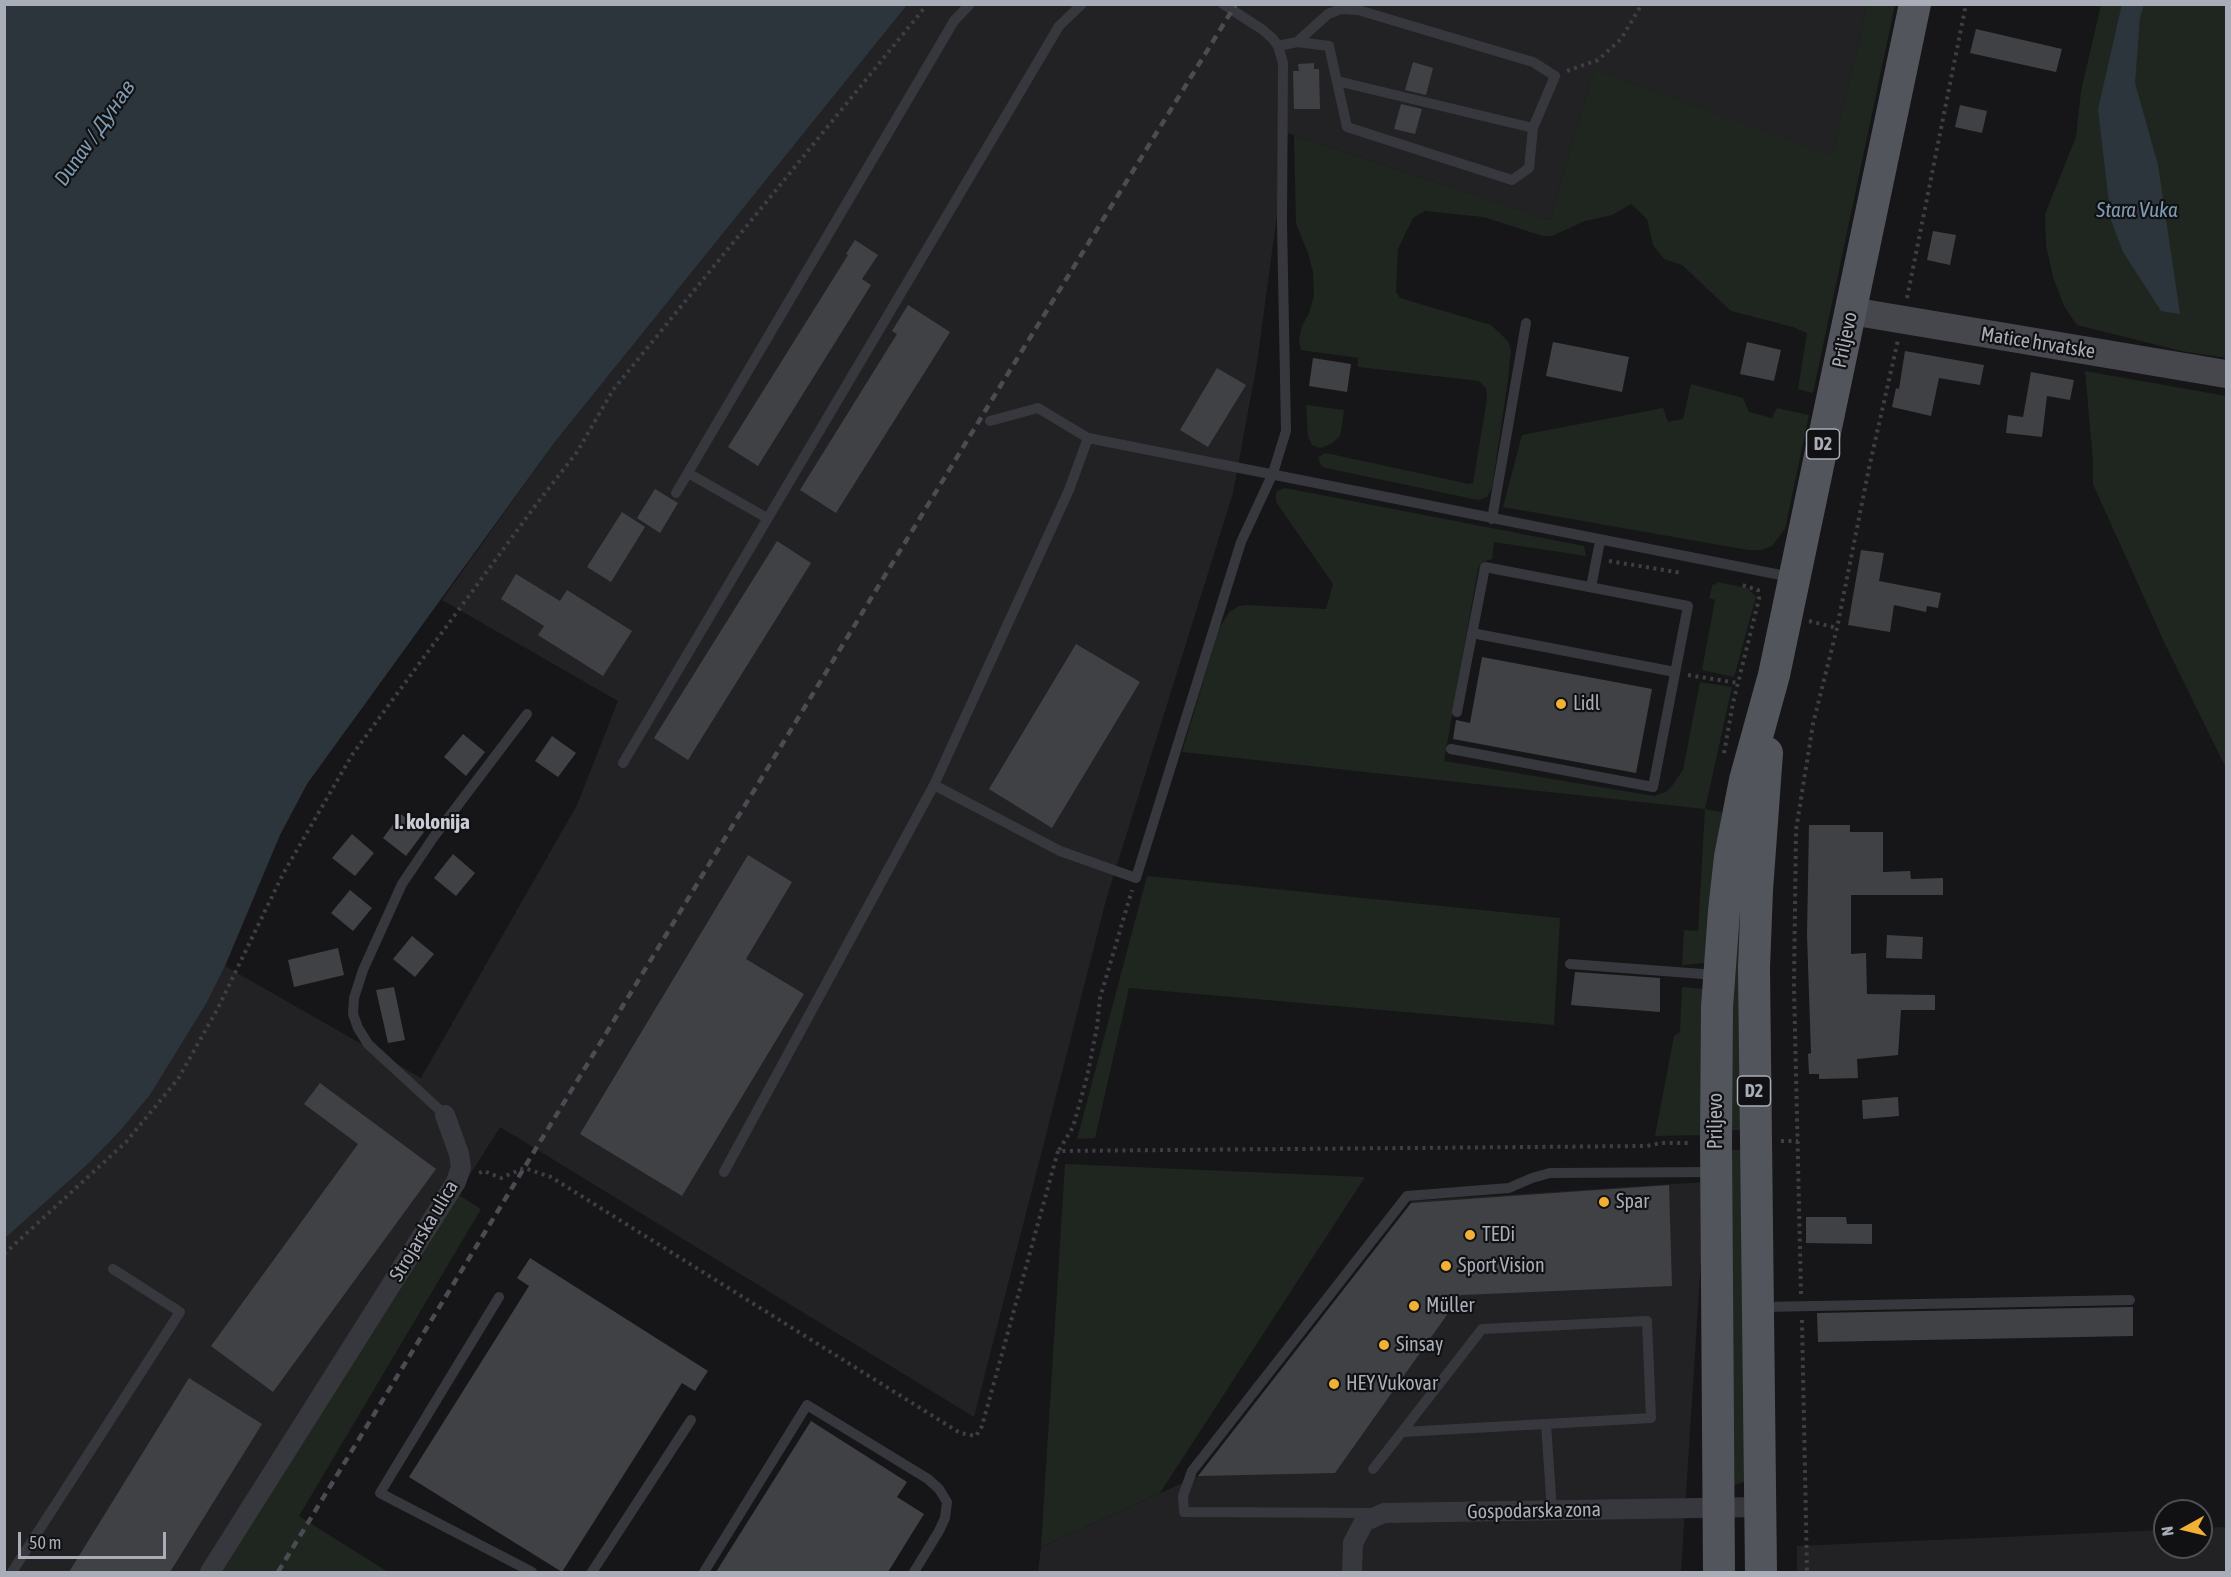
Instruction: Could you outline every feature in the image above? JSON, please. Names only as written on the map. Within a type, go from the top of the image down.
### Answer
[{"type":"main road","name":"Priljevo","points":[[1719,1572],[1716,1157],[1719,975],[1725,900],[1745,780],[1774,675],[1916,4]]},
{"type":"main road","name":"Matice hrvatske","points":[[1851,310],[2226,374]]},
{"type":"main road","name":"Priljevo","points":[[1761,1572],[1754,1142],[1754,968],[1757,890],[1774,675]]},
{"type":"street","name":"Strojarska ulica","points":[[210,1572],[456,1182],[461,1167],[459,1154],[445,1115]]},
{"type":"street","name":"Gospodarska zona","points":[[1384,1513],[1760,1507]]},
{"type":"street","points":[[1352,1572],[1353,1543],[1364,1522],[1384,1513]]},
{"type":"lane","points":[[676,493],[954,21],[970,4]]},
{"type":"lane","points":[[623,763],[1059,26],[1082,4]]},
{"type":"lane","points":[[934,785],[1060,851],[1136,878],[1241,542],[1273,473],[1286,431],[1282,63],[1278,46],[1263,30],[1223,4]]},
{"type":"lane","points":[[1278,46],[1297,42],[1329,46],[1347,127],[1512,180],[1529,168],[1533,128],[1555,76],[1533,62],[1358,9],[1341,9],[1328,14],[1297,42]]},
{"type":"lane","points":[[1336,81],[1533,128]]},
{"type":"lane","points":[[1492,519],[1526,323]]},
{"type":"lane","points":[[990,421],[1038,408],[1088,438],[1794,578]]},
{"type":"lane","points":[[724,1172],[934,785],[1069,490],[1088,438]]},
{"type":"lane","points":[[688,473],[767,518]]},
{"type":"lane","points":[[1592,587],[1600,541]]},
{"type":"lane","points":[[1450,749],[1653,787],[1688,606],[1485,567],[1457,712]]},
{"type":"lane","points":[[1472,633],[1675,672]]},
{"type":"lane","name":"Strojarska ulica","points":[[445,1115],[368,1044],[353,1014],[354,998],[363,970],[402,884],[432,838],[527,714]]},
{"type":"lane","points":[[1570,964],[1719,975]]},
{"type":"lane","points":[[1384,1513],[1184,1512],[1182,1496],[1192,1471],[1407,1196],[1509,1188],[1550,1173],[1716,1157]]},
{"type":"lane","points":[[12,1572],[180,1312],[113,1269]]},
{"type":"lane","points":[[499,1297],[380,1492],[532,1572]]},
{"type":"lane","points":[[1757,1307],[2130,1300]]},
{"type":"lane","points":[[1373,1469],[1482,1329],[1647,1321],[1651,1418],[1403,1432]]},
{"type":"lane","points":[[704,1572],[807,1405],[927,1479],[939,1489],[947,1502],[945,1518],[914,1572]]},
{"type":"lane","points":[[592,1572],[691,1420]]},
{"type":"lane","points":[[1546,1424],[1552,1511]]},
{"type":"path","points":[[1555,76],[1598,60],[1621,39],[1642,4]]},
{"type":"path","points":[[1808,1572],[1794,986],[1796,830],[1813,723],[1838,628],[1966,4]]},
{"type":"path","points":[[4,1254],[126,1142],[178,1079],[218,1008],[283,873],[352,755],[577,452],[614,390],[926,6]]},
{"type":"path","points":[[1597,558],[1685,573]]},
{"type":"path","points":[[1723,759],[1738,683],[1759,599],[1758,590],[1739,584]]},
{"type":"path","points":[[1675,672],[1738,683]]},
{"type":"path","points":[[456,1182],[484,1171],[501,1178],[524,1168],[551,1177],[960,1433],[976,1436],[982,1426],[1058,1151],[1073,1127],[1087,1077],[1100,998],[1136,878]]},
{"type":"path","points":[[1754,1142],[1798,1141]]},
{"type":"path","points":[[1058,1151],[1635,1147],[1662,1143],[1716,1157]]},
{"type":"shaded area","points":[[907,5],[1867,5],[1832,157],[1594,69],[1550,220],[1288,133],[1257,363],[1233,493],[1106,900],[974,1417],[500,1127],[220,1572],[5,1572],[4,1238],[89,1163],[150,1095],[206,1004],[225,966],[421,1078],[577,805],[618,701],[442,600],[554,443]]},
{"type":"shaded area","points":[[1867,5],[1895,5],[1813,393],[1798,389],[1807,333],[1793,327],[1731,311],[1682,265],[1664,259],[1653,245],[1647,219],[1631,204],[1612,215],[1585,221],[1552,236],[1543,236],[1483,217],[1425,211],[1413,218],[1398,249],[1396,292],[1400,298],[1491,325],[1508,341],[1511,350],[1492,488],[1487,497],[1478,500],[1321,466],[1318,457],[1326,453],[1473,483],[1487,399],[1486,388],[1479,381],[1358,367],[1358,358],[1301,350],[1299,339],[1302,326],[1314,296],[1313,272],[1296,224],[1294,135],[1550,220],[1594,69],[1832,156]]},
{"type":"shaded area","points":[[2101,5],[2226,5],[2226,358],[2181,351],[2077,325],[2064,306],[2053,277],[2046,245],[2045,214],[2076,137],[2081,91]]},
{"type":"shaded area","points":[[2085,371],[2226,396],[2226,768],[2165,644],[2093,484]]},
{"type":"shaded area","points":[[1691,384],[1743,398],[1749,412],[1772,418],[1777,408],[1809,415],[1785,529],[1772,546],[1761,550],[1748,550],[1503,507],[1522,435],[1663,408],[1668,422],[1683,419]]},
{"type":"shaded area","points":[[1306,405],[1344,410],[1339,437],[1331,444],[1320,448],[1312,445],[1308,436]]},
{"type":"shaded area","points":[[1285,488],[1584,546],[1586,556],[1494,542],[1492,559],[1482,562],[1478,569],[1444,761],[1654,796],[1666,792],[1683,770],[1700,682],[1732,687],[1705,809],[1182,752],[1219,629],[1229,612],[1239,606],[1248,605],[1326,609],[1333,584],[1276,502],[1276,493]]},
{"type":"shaded area","points":[[1717,582],[1747,588],[1756,597],[1734,677],[1702,670],[1715,600],[1709,598],[1713,584],[1716,585]]},
{"type":"shaded area","points":[[1705,809],[1722,812],[1714,907],[1705,963],[1682,965],[1684,930],[1698,931]]},
{"type":"shaded area","points":[[1745,830],[1743,1130],[1727,1130],[1728,1032]]},
{"type":"shaded area","points":[[1147,876],[1560,918],[1554,1025],[1129,988],[1095,1138],[1077,1139]]},
{"type":"shaded area","points":[[1682,987],[1706,989],[1705,1135],[1655,1136],[1674,1036],[1680,1032]]},
{"type":"shaded area","points":[[1727,1150],[1744,1150],[1747,1481],[1735,1485],[1732,1484]]},
{"type":"shaded area","points":[[1065,1164],[1365,1177],[1160,1493],[1041,1547]]},
{"type":"shaded area","points":[[1706,1182],[1681,1572],[1038,1572],[1041,1547],[1198,1476],[1413,1201]]},
{"type":"shaded area","points":[[457,1194],[481,1209],[299,1516],[388,1572],[220,1572]]},
{"type":"shaded area","points":[[2226,1527],[2226,1572],[1797,1572],[1797,1546],[2153,1531],[2153,1559],[2213,1559],[2213,1528]]},
{"type":"water","name":"Dunav / Дунав","points":[[5,4],[907,5],[554,443],[307,784],[280,835],[225,966],[206,1004],[150,1095],[89,1163],[5,1238]]},
{"type":"water","name":"Stara Vuka","points":[[2122,4],[2144,5],[2140,17],[2135,83],[2158,165],[2180,314],[2161,311],[2123,252],[2111,220],[2098,109]]},
{"type":"building","points":[[1976,29],[2062,49],[2056,72],[1970,53]]},
{"type":"building","points":[[1413,62],[1433,68],[1426,95],[1405,90]]},
{"type":"building","points":[[1314,63],[1314,69],[1319,69],[1320,109],[1294,109],[1293,71],[1299,71],[1298,64]]},
{"type":"building","points":[[1401,104],[1422,109],[1415,134],[1394,129]]},
{"type":"building","points":[[1960,105],[1987,111],[1982,133],[1955,127]]},
{"type":"building","points":[[1933,231],[1956,235],[1950,265],[1927,260]]},
{"type":"building","points":[[855,240],[878,255],[862,279],[871,285],[758,466],[728,447],[848,255],[846,254]]},
{"type":"building","points":[[908,305],[950,332],[836,513],[800,490],[897,334],[892,331]]},
{"type":"building","points":[[1553,342],[1629,357],[1622,392],[1546,376]]},
{"type":"building","points":[[1747,342],[1781,350],[1774,381],[1740,374]]},
{"type":"building","points":[[1905,351],[1984,365],[1980,385],[1939,378],[1931,416],[1892,407],[1896,388],[1899,389]]},
{"type":"building","points":[[1313,358],[1351,364],[1347,392],[1309,386]]},
{"type":"building","points":[[1217,368],[1246,385],[1208,447],[1180,430]]},
{"type":"building","points":[[2031,372],[2074,380],[2070,400],[2047,396],[2042,437],[2006,433],[2008,415],[2023,417]]},
{"type":"building","points":[[655,489],[678,503],[660,533],[637,518]]},
{"type":"building","points":[[622,512],[645,527],[611,582],[587,567]]},
{"type":"building","points":[[777,541],[811,563],[688,760],[654,738]]},
{"type":"building","points":[[1861,550],[1884,553],[1879,581],[1941,593],[1938,608],[1927,606],[1926,612],[1894,605],[1890,632],[1848,625]]},
{"type":"building","points":[[516,574],[560,601],[567,590],[632,631],[603,676],[538,635],[544,626],[501,599]]},
{"type":"building","points":[[1076,644],[1140,682],[1052,828],[989,789]]},
{"type":"building","name":"Lidl","points":[[1482,657],[1652,689],[1636,773],[1453,739],[1456,720],[1470,723]]},
{"type":"building","points":[[463,734],[485,752],[466,776],[444,757]]},
{"type":"building","points":[[552,736],[576,753],[558,777],[535,761]]},
{"type":"building","points":[[401,814],[424,832],[406,856],[383,838]]},
{"type":"building","points":[[1809,825],[1850,825],[1850,832],[1883,832],[1883,872],[1910,871],[1911,879],[1943,878],[1943,895],[1851,895],[1851,954],[1866,953],[1867,994],[1935,995],[1935,1010],[1901,1010],[1898,1055],[1857,1059],[1858,1078],[1819,1079],[1819,1074],[1809,1074],[1808,1054],[1811,1053],[1807,935]]},
{"type":"building","points":[[352,834],[374,853],[355,876],[332,858]]},
{"type":"building","points":[[453,854],[475,873],[456,896],[434,878]]},
{"type":"building","points":[[748,855],[792,882],[746,959],[804,994],[682,1196],[580,1134]]},
{"type":"building","points":[[350,890],[372,908],[353,931],[331,913]]},
{"type":"building","points":[[1887,935],[1923,937],[1922,959],[1886,958]]},
{"type":"building","points":[[412,936],[434,954],[415,977],[393,959]]},
{"type":"building","points":[[338,948],[344,975],[294,987],[288,960]]},
{"type":"building","points":[[1575,972],[1660,978],[1660,1012],[1571,1005]]},
{"type":"building","points":[[394,987],[405,1040],[388,1043],[376,990]]},
{"type":"building","points":[[320,1083],[436,1169],[273,1392],[211,1346],[358,1144],[304,1104]]},
{"type":"building","points":[[1898,1097],[1899,1116],[1863,1119],[1862,1100]]},
{"type":"building","name":"HEY Vukovar","points":[[1669,1185],[1672,1286],[1461,1295],[1335,1473],[1198,1476],[1411,1203]]},
{"type":"building","points":[[1806,1217],[1846,1217],[1847,1224],[1872,1224],[1872,1244],[1806,1243]]},
{"type":"building","points":[[530,1258],[708,1371],[695,1391],[682,1383],[562,1572],[409,1477],[529,1286],[517,1278]]},
{"type":"building","points":[[2133,1307],[2133,1336],[1818,1342],[1817,1313]]},
{"type":"building","points":[[189,1378],[262,1424],[170,1572],[69,1572]]},
{"type":"building","points":[[811,1421],[907,1482],[897,1497],[924,1514],[888,1572],[716,1572]]},
{"type":"railway","points":[[278,1572],[1004,380],[1236,4]]},
{"type":"place","name":"Lidl","points":[[1561,704]]},
{"type":"place","name":"Spar","points":[[1604,1202]]},
{"type":"place","name":"TEDi","points":[[1470,1235]]},
{"type":"place","name":"Sport Vision","points":[[1446,1266]]},
{"type":"place","name":"Müller","points":[[1414,1306]]},
{"type":"place","name":"Sinsay","points":[[1384,1345]]},
{"type":"place","name":"HEY Vukovar","points":[[1334,1384]]},
{"type":"district","name":"I. kolonija","points":[[432,822]]}]
